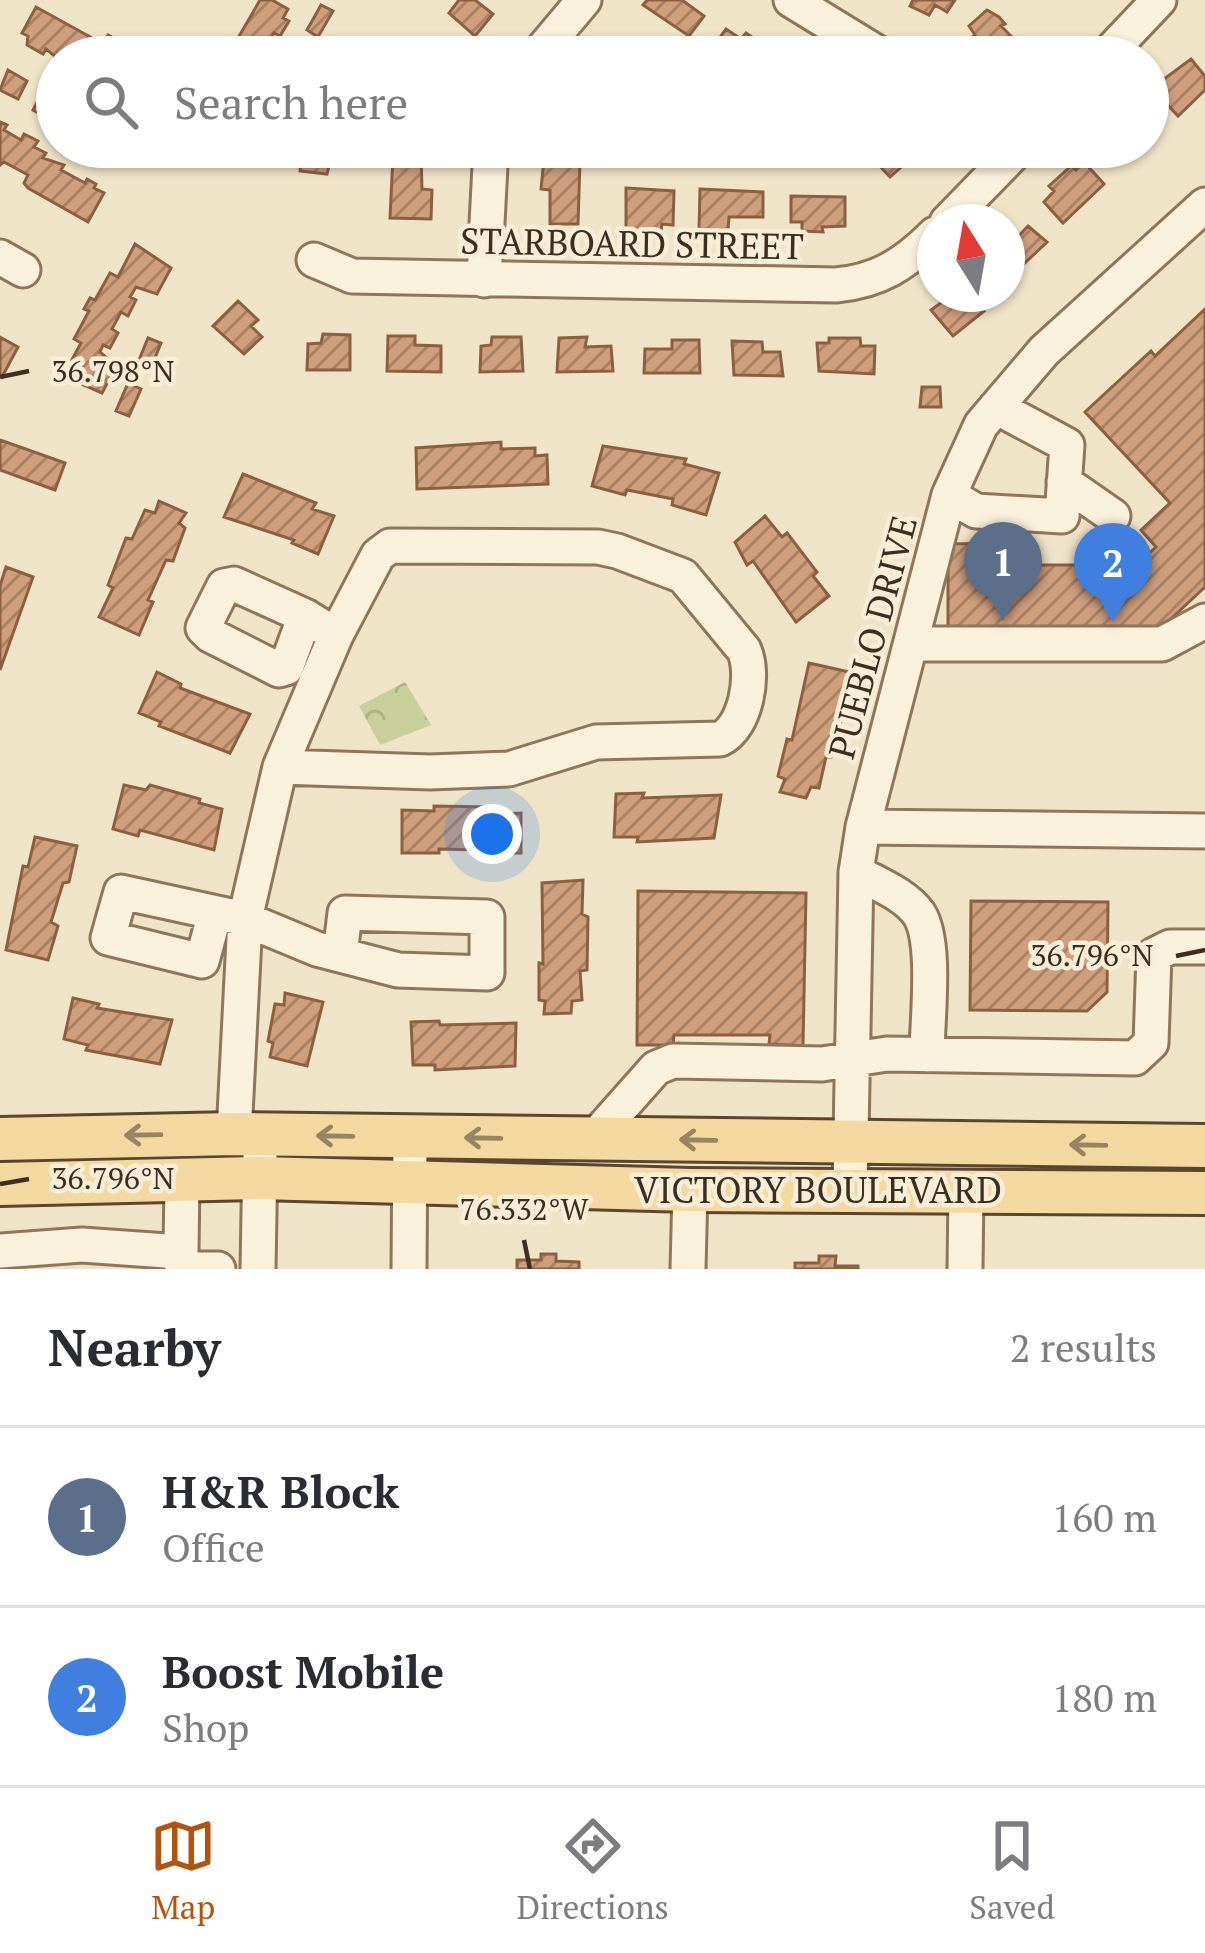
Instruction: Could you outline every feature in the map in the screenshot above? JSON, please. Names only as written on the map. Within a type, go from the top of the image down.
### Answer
[{"type":"main road","name":"VICTORY BOULEVARD","points":[[0,1139],[247,1134],[1205,1146]]},
{"type":"main road","name":"VICTORY BOULEVARD","points":[[0,1184],[260,1178],[689,1190],[1205,1193]]},
{"type":"street","points":[[554,36],[584,0]]},
{"type":"street","points":[[791,0],[850,36]]},
{"type":"street","points":[[1126,36],[1159,0]]},
{"type":"street","points":[[484,280],[489,168]]},
{"type":"street","points":[[962,204],[992,168]]},
{"type":"street","name":"PUEBLO DRIVE","points":[[850,1188],[856,872],[863,827],[949,495],[981,425],[1044,351],[1205,205]]},
{"type":"street","name":"STARBOARD STREET","points":[[314,260],[352,276],[836,285],[867,282],[917,252]]},
{"type":"street","points":[[949,495],[976,511],[1062,516],[1067,445],[996,407]]},
{"type":"street","points":[[1064,482],[1113,516]]},
{"type":"street","points":[[258,1269],[260,1178],[247,1134],[230,916],[280,767],[336,635],[378,555],[390,546],[598,547],[683,576],[744,650],[750,664],[748,692],[730,733],[720,739],[596,742],[509,769],[430,772],[280,767]]},
{"type":"street","points":[[305,616],[336,635]]},
{"type":"street","points":[[911,644],[1162,644],[1205,621]]},
{"type":"street","points":[[863,827],[1205,831]]},
{"type":"street","points":[[856,872],[902,897],[919,914],[928,936],[927,1054]]},
{"type":"street","points":[[230,916],[340,955]]},
{"type":"street","points":[[593,1139],[656,1068],[673,1061],[823,1064],[886,1054],[1135,1058],[1150,1042],[1154,956],[1170,947],[1205,947]]},
{"type":"street","points":[[409,1269],[410,1137]]},
{"type":"street","points":[[182,1179],[182,1263]]},
{"type":"street","points":[[688,1269],[689,1190]]},
{"type":"street","points":[[965,1269],[966,1190]]},
{"type":"street","points":[[0,1251],[82,1245],[218,1269]]},
{"type":"green space","points":[[405,682],[431,725],[380,745],[359,706]]},
{"type":"building","points":[[260,0],[272,0],[288,9],[283,18],[289,21],[280,36],[239,36]]},
{"type":"building","points":[[459,0],[475,0],[493,14],[475,36],[449,13]]},
{"type":"building","points":[[647,0],[682,0],[704,16],[689,36],[643,5]]},
{"type":"building","points":[[913,0],[955,0],[947,12],[935,5],[929,15],[910,6]]},
{"type":"building","points":[[321,5],[333,11],[319,36],[307,30]]},
{"type":"building","points":[[36,7],[89,36],[36,36],[36,50],[27,45],[28,36],[22,33]]},
{"type":"building","points":[[987,10],[999,17],[1011,36],[974,36],[969,26]]},
{"type":"building","points":[[1191,59],[1205,76],[1205,90],[1178,116],[1169,106],[1169,75]]},
{"type":"building","points":[[8,70],[27,81],[18,99],[0,90]]},
{"type":"building","points":[[0,122],[21,140],[24,134],[36,140],[36,168],[62,168],[85,183],[87,179],[96,184],[94,188],[104,193],[88,222],[28,188],[24,183],[28,175],[4,162],[0,165]]},
{"type":"building","points":[[300,168],[328,168],[327,174]]},
{"type":"building","points":[[392,168],[421,168],[422,189],[432,190],[431,219],[390,218]]},
{"type":"building","points":[[543,168],[580,168],[578,224],[550,224],[550,190],[541,189]]},
{"type":"building","points":[[1069,168],[1089,168],[1104,184],[1063,223],[1044,202],[1054,191],[1049,186]]},
{"type":"building","points":[[626,188],[674,191],[673,225],[662,224],[661,231],[649,230],[648,235],[626,232]]},
{"type":"building","points":[[700,189],[763,192],[763,217],[729,217],[728,230],[699,229]]},
{"type":"building","points":[[791,196],[845,197],[845,226],[802,231],[802,222],[791,222]]},
{"type":"building","points":[[1028,226],[1047,242],[1025,263]]},
{"type":"building","points":[[135,244],[171,268],[157,294],[136,287],[128,316],[121,312],[112,329],[118,333],[110,348],[103,345],[100,352],[116,366],[102,393],[63,376],[81,343],[74,339],[89,311],[84,309],[90,298],[95,300],[110,273],[118,277]]},
{"type":"building","points":[[238,301],[258,320],[251,326],[262,337],[244,354],[213,326]]},
{"type":"building","points":[[1205,309],[1205,587],[1161,628],[948,629],[948,544],[1004,543],[1004,565],[1136,565],[1156,547],[1141,530],[1170,503],[1085,412]]},
{"type":"building","points":[[933,312],[983,312],[953,336]]},
{"type":"building","points":[[323,334],[350,335],[350,370],[307,370],[308,344],[321,343]]},
{"type":"building","points":[[388,336],[415,336],[415,345],[441,346],[441,372],[387,371]]},
{"type":"building","points":[[0,337],[18,347],[2,377],[0,375]]},
{"type":"building","points":[[492,337],[521,337],[523,371],[480,372],[481,346],[491,345]]},
{"type":"building","points":[[587,337],[585,347],[611,346],[613,371],[557,372],[559,338]]},
{"type":"building","points":[[148,338],[161,343],[150,370],[137,365]]},
{"type":"building","points":[[829,338],[860,338],[861,346],[875,346],[874,374],[819,371],[817,343],[829,343]]},
{"type":"building","points":[[672,340],[699,340],[700,373],[644,373],[645,349],[672,349]]},
{"type":"building","points":[[732,341],[762,342],[763,352],[780,352],[783,376],[734,375]]},
{"type":"building","points":[[128,383],[141,389],[129,416],[116,411]]},
{"type":"building","points":[[922,387],[940,387],[941,407],[920,407]]},
{"type":"building","points":[[0,440],[65,463],[55,490],[0,470]]},
{"type":"building","points":[[501,442],[501,449],[535,448],[535,456],[547,455],[548,484],[417,489],[416,448]]},
{"type":"building","points":[[603,446],[686,459],[684,464],[719,473],[706,515],[672,505],[673,499],[627,490],[625,495],[592,486]]},
{"type":"building","points":[[243,474],[316,503],[312,509],[334,516],[318,554],[292,543],[294,540],[224,517]]},
{"type":"building","points":[[159,501],[186,513],[179,523],[185,528],[173,561],[166,560],[148,600],[153,602],[139,635],[99,617],[113,588],[108,585],[126,538],[132,539],[145,510],[155,513]]},
{"type":"building","points":[[765,516],[782,537],[787,533],[829,596],[796,622],[753,561],[747,565],[735,542]]},
{"type":"building","points":[[6,567],[33,577],[0,670],[0,586]]},
{"type":"building","points":[[809,663],[849,672],[831,757],[826,757],[819,788],[811,787],[806,798],[780,792],[785,779],[778,776],[787,739],[792,740]]},
{"type":"building","points":[[157,672],[181,684],[180,688],[250,714],[230,753],[159,726],[161,722],[139,713]]},
{"type":"building","points":[[124,785],[146,790],[150,785],[222,809],[214,850],[140,830],[138,836],[113,829]]},
{"type":"building","points":[[644,793],[642,798],[721,795],[714,838],[637,842],[638,837],[614,837],[616,794]]},
{"type":"building","points":[[434,806],[488,807],[488,815],[521,813],[521,853],[439,849],[439,853],[402,853],[402,810],[434,811]]},
{"type":"building","points":[[35,837],[77,846],[69,882],[63,883],[51,922],[58,926],[48,960],[6,950],[23,866],[28,867]]},
{"type":"building","points":[[583,880],[582,914],[588,917],[587,970],[580,971],[582,1000],[572,1001],[571,1013],[544,1014],[545,1001],[539,1000],[542,883]]},
{"type":"building","points":[[638,891],[806,893],[803,1046],[769,1044],[770,1035],[674,1035],[673,1045],[637,1045]]},
{"type":"building","points":[[971,901],[1108,902],[1107,992],[1087,1011],[970,1010]]},
{"type":"building","points":[[285,993],[323,1002],[307,1066],[270,1057],[275,1004],[284,1005]]},
{"type":"building","points":[[73,998],[99,1004],[97,1008],[172,1020],[160,1064],[86,1050],[88,1045],[64,1039]]},
{"type":"building","points":[[439,1021],[440,1025],[516,1023],[515,1066],[435,1070],[435,1065],[413,1065],[411,1022]]},
{"type":"building","points":[[541,1254],[556,1254],[556,1261],[579,1262],[579,1269],[517,1269],[517,1260],[541,1260]]},
{"type":"building","points":[[819,1256],[836,1256],[835,1266],[858,1269],[795,1269],[795,1263],[819,1263]]},
{"type":"place","name":"H&R Block","points":[[1003,621]]},
{"type":"place","name":"Boost Mobile","points":[[1113,622]]}]
